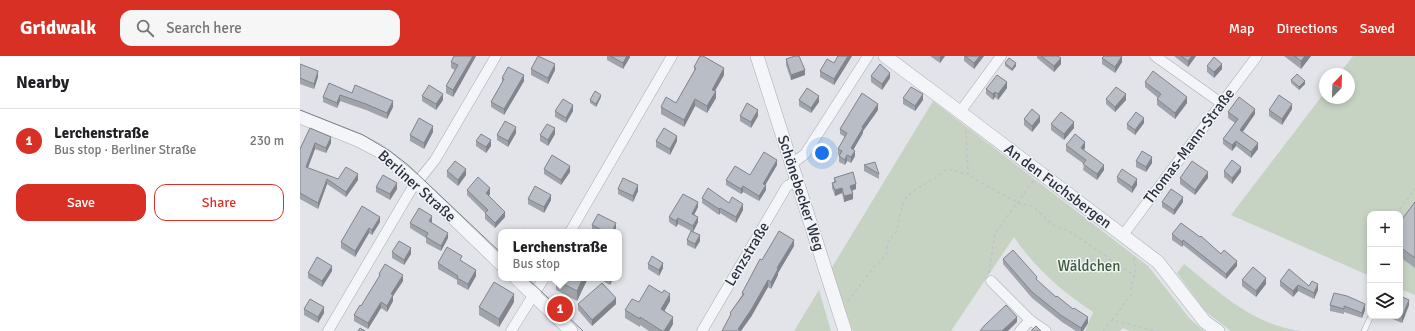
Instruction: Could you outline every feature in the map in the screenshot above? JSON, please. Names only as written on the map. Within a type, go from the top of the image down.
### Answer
[{"type":"street","points":[[328,331],[416,182],[435,160],[496,56]]},
{"type":"street","points":[[572,229],[672,56]]},
{"type":"street","name":"Schönebecker Weg","points":[[757,56],[845,331]]},
{"type":"street","points":[[792,162],[805,154],[868,56]]},
{"type":"street","name":"An den Fuchsbergen","points":[[885,56],[1158,262],[1205,322],[1218,331]]},
{"type":"street","points":[[960,112],[1001,56]]},
{"type":"street","points":[[1155,56],[1221,104]]},
{"type":"street","name":"Thomas-Mann-Straße","points":[[1123,236],[1256,56]]},
{"type":"street","name":"Berliner Straße","points":[[300,117],[358,140],[379,151],[416,182],[498,261]]},
{"type":"street","name":"Lenzstraße","points":[[702,331],[787,186],[797,181]]},
{"type":"street","points":[[519,281],[571,331]]},
{"type":"street","points":[[512,331],[542,281]]},
{"type":"street","points":[[991,281],[1030,320],[1046,331]]},
{"type":"street","points":[[1020,331],[1030,320]]},
{"type":"lane","points":[[1364,331],[1370,319]]},
{"type":"path","points":[[966,127],[968,174]]},
{"type":"path","points":[[846,304],[874,267],[886,254],[888,242],[897,230],[905,199],[913,191],[936,178],[947,169],[968,174],[1018,203],[1032,206],[1053,225],[1069,231],[1135,276]]},
{"type":"path","points":[[991,281],[988,272],[995,233],[1040,172]]},
{"type":"path","points":[[1398,211],[1415,189]]},
{"type":"path","points":[[1103,331],[1131,295],[1131,287],[1135,276],[1135,261],[1133,256]]},
{"type":"path","points":[[1112,320],[1157,331]]},
{"type":"green space","points":[[1353,56],[1415,56],[1415,295],[1403,290],[1403,211],[1367,211],[1367,275],[1231,215],[1319,100],[1319,104],[1355,104],[1355,68],[1344,68]]},
{"type":"green space","name":"Wäldchen","points":[[933,101],[1148,266],[1190,319],[1204,331],[1130,331],[1123,328],[1120,331],[1085,331],[1093,312],[1070,296],[1049,278],[1031,259],[1014,237],[951,331],[853,331],[831,269]]},
{"type":"green space","points":[[1184,264],[1224,296],[1251,314],[1282,327],[1300,331],[1231,331],[1206,312],[1177,273]]},
{"type":"green space","points":[[819,290],[831,331],[794,331]]},
{"type":"building","points":[[454,56],[473,56],[453,90],[446,86],[458,65],[451,62]]},
{"type":"building","points":[[538,56],[555,64],[548,78],[531,69]]},
{"type":"building","points":[[610,56],[627,56],[623,63]]},
{"type":"building","points":[[700,56],[703,56],[724,68],[712,90],[716,91],[707,106],[695,99],[684,120],[661,107],[666,97],[676,103],[696,68],[694,67]]},
{"type":"building","points":[[799,56],[805,70],[791,75],[786,59]]},
{"type":"building","points":[[838,56],[848,56],[834,79],[820,71],[827,59],[834,63]]},
{"type":"building","points":[[965,56],[980,56],[974,63]]},
{"type":"building","points":[[1041,56],[1058,56],[1061,58],[1054,66]]},
{"type":"building","points":[[1104,56],[1122,56],[1115,67],[1102,58]]},
{"type":"building","points":[[1181,56],[1192,56],[1188,61]]},
{"type":"building","points":[[1294,56],[1305,56],[1301,61]]},
{"type":"building","points":[[1214,57],[1222,64],[1214,72],[1207,66]]},
{"type":"building","points":[[1009,58],[1016,63],[1012,69],[1005,63]]},
{"type":"building","points":[[300,64],[318,71],[314,84],[300,78]]},
{"type":"building","points":[[880,64],[890,73],[882,84],[871,76]]},
{"type":"building","points":[[508,67],[524,75],[504,109],[491,102],[504,79],[502,78]]},
{"type":"building","points":[[1153,71],[1187,97],[1175,113],[1157,99],[1161,94],[1145,82]]},
{"type":"building","points":[[1297,74],[1305,81],[1299,87],[1291,80]]},
{"type":"building","points":[[997,75],[1007,82],[998,94],[995,92],[993,94],[986,89]]},
{"type":"building","points":[[329,83],[352,93],[355,85],[393,101],[387,113],[340,95],[337,103],[323,97]]},
{"type":"building","points":[[429,85],[443,94],[436,104],[422,96]]},
{"type":"building","points":[[911,87],[923,94],[915,106],[903,98]]},
{"type":"building","points":[[1116,87],[1126,94],[1115,107],[1106,99]]},
{"type":"building","points":[[807,88],[819,96],[811,108],[799,100]]},
{"type":"building","points":[[595,91],[601,95],[596,104],[590,100]]},
{"type":"building","points":[[862,93],[878,104],[862,127],[863,128],[851,148],[855,151],[851,157],[847,155],[845,160],[839,156],[842,151],[838,149],[847,133],[840,129]]},
{"type":"building","points":[[1279,95],[1292,104],[1282,119],[1269,110]]},
{"type":"building","points":[[1239,97],[1255,109],[1240,130],[1258,143],[1251,152],[1236,141],[1232,145],[1223,139],[1238,119],[1228,112]]},
{"type":"building","points":[[563,99],[573,105],[566,118],[555,111]]},
{"type":"building","points":[[747,103],[758,110],[751,122],[740,116]]},
{"type":"building","points":[[1032,109],[1040,116],[1032,126],[1024,119]]},
{"type":"building","points":[[1061,112],[1074,122],[1064,134],[1051,124]]},
{"type":"building","points":[[1136,112],[1144,118],[1135,130],[1127,124]]},
{"type":"building","points":[[419,118],[433,126],[424,143],[410,135]]},
{"type":"building","points":[[505,121],[516,127],[508,141],[497,135]]},
{"type":"building","points":[[547,124],[555,128],[548,140],[540,135]]},
{"type":"building","points":[[310,128],[331,137],[326,148],[315,143],[306,167],[338,179],[346,167],[358,174],[346,192],[327,179],[318,203],[300,193],[300,149]]},
{"type":"building","points":[[664,128],[677,136],[670,149],[656,141]]},
{"type":"building","points":[[481,134],[491,140],[486,147],[476,141]]},
{"type":"building","points":[[1075,134],[1085,142],[1081,148],[1104,165],[1097,174],[1083,164],[1086,160],[1066,145]]},
{"type":"building","points":[[1142,151],[1152,157],[1146,167],[1136,161]]},
{"type":"building","points":[[764,152],[777,160],[763,184],[766,185],[759,196],[743,186],[741,189],[726,180],[735,166],[750,175]]},
{"type":"building","points":[[552,155],[570,166],[561,180],[544,169]]},
{"type":"building","points":[[1232,160],[1241,167],[1232,178],[1224,171]]},
{"type":"building","points":[[455,161],[466,169],[458,180],[447,171]]},
{"type":"building","points":[[1192,161],[1208,172],[1195,190],[1180,178]]},
{"type":"building","points":[[875,162],[879,174],[864,165]]},
{"type":"building","points":[[1122,169],[1137,179],[1132,187],[1117,177]]},
{"type":"building","points":[[853,172],[856,184],[850,186],[853,194],[844,196],[842,188],[835,190],[832,183],[836,182],[834,178]]},
{"type":"building","points":[[383,175],[397,183],[390,194],[376,187]]},
{"type":"building","points":[[478,177],[490,188],[486,193],[505,212],[495,223],[485,213],[488,210],[467,190]]},
{"type":"building","points":[[623,178],[638,185],[633,196],[618,189]]},
{"type":"building","points":[[535,186],[551,195],[544,207],[528,199]]},
{"type":"building","points":[[708,188],[729,203],[732,197],[743,204],[736,217],[720,208],[719,209],[702,198]]},
{"type":"building","points":[[1171,189],[1183,197],[1174,210],[1162,202]]},
{"type":"building","points":[[683,194],[698,202],[692,214],[698,217],[693,226],[678,218],[676,221],[669,217]]},
{"type":"building","points":[[1415,202],[1415,258],[1403,249],[1403,218]]},
{"type":"building","points":[[362,206],[380,217],[372,230],[369,228],[355,251],[341,242]]},
{"type":"building","points":[[419,208],[432,216],[429,221],[448,233],[441,246],[426,237],[428,233],[410,223]]},
{"type":"building","points":[[598,214],[616,223],[613,229],[600,229],[592,225]]},
{"type":"building","points":[[1181,223],[1200,237],[1201,236],[1221,254],[1224,250],[1237,261],[1226,274],[1183,240],[1182,242],[1172,234]]},
{"type":"building","points":[[691,231],[700,235],[695,244],[687,240]]},
{"type":"building","points":[[779,231],[794,240],[777,268],[778,269],[771,282],[768,280],[738,329],[740,331],[722,331],[731,314],[730,313],[744,294],[742,293],[760,259],[762,260]]},
{"type":"building","points":[[399,241],[411,248],[404,260],[392,252]]},
{"type":"building","points":[[447,247],[462,256],[460,260],[476,270],[468,284],[457,278],[458,276],[438,263]]},
{"type":"building","points":[[1013,250],[1037,277],[1036,279],[1056,297],[1057,296],[1073,309],[1074,308],[1088,317],[1081,328],[1062,316],[1032,292],[1003,259]]},
{"type":"building","points":[[652,256],[663,263],[659,270],[648,264]]},
{"type":"building","points":[[317,257],[332,266],[322,281],[308,273]]},
{"type":"building","points":[[385,264],[403,275],[391,294],[393,295],[387,306],[381,302],[368,323],[354,315],[380,275],[379,274]]},
{"type":"building","points":[[1253,267],[1266,278],[1256,291],[1242,280]]},
{"type":"building","points":[[1289,269],[1309,286],[1312,281],[1318,284],[1314,293],[1298,285],[1293,291],[1280,281]]},
{"type":"building","points":[[558,281],[582,281],[577,291]]},
{"type":"building","points":[[494,282],[514,294],[499,319],[479,307]]},
{"type":"building","points":[[602,283],[616,298],[592,320],[578,304]]},
{"type":"building","points":[[649,285],[662,293],[664,290],[670,294],[661,309],[673,317],[664,331],[625,310],[632,299],[639,302]]},
{"type":"building","points":[[1334,293],[1347,296],[1365,304],[1362,313],[1344,306],[1344,309],[1330,305]]},
{"type":"building","points":[[1403,297],[1409,300],[1403,315]]},
{"type":"building","points":[[310,299],[324,307],[318,317],[304,309]]},
{"type":"building","points":[[1006,305],[1017,317],[1002,331],[980,331],[984,326]]},
{"type":"building","points":[[1036,326],[1041,331],[1031,331]]},
{"type":"building","points":[[360,328],[365,331],[358,331]]},
{"type":"tram line","points":[[300,110],[363,135],[390,151],[408,165],[498,250]]},
{"type":"tram line","points":[[530,281],[583,331]]},
{"type":"place","name":"Lerchenstraße","points":[[560,309]]}]
